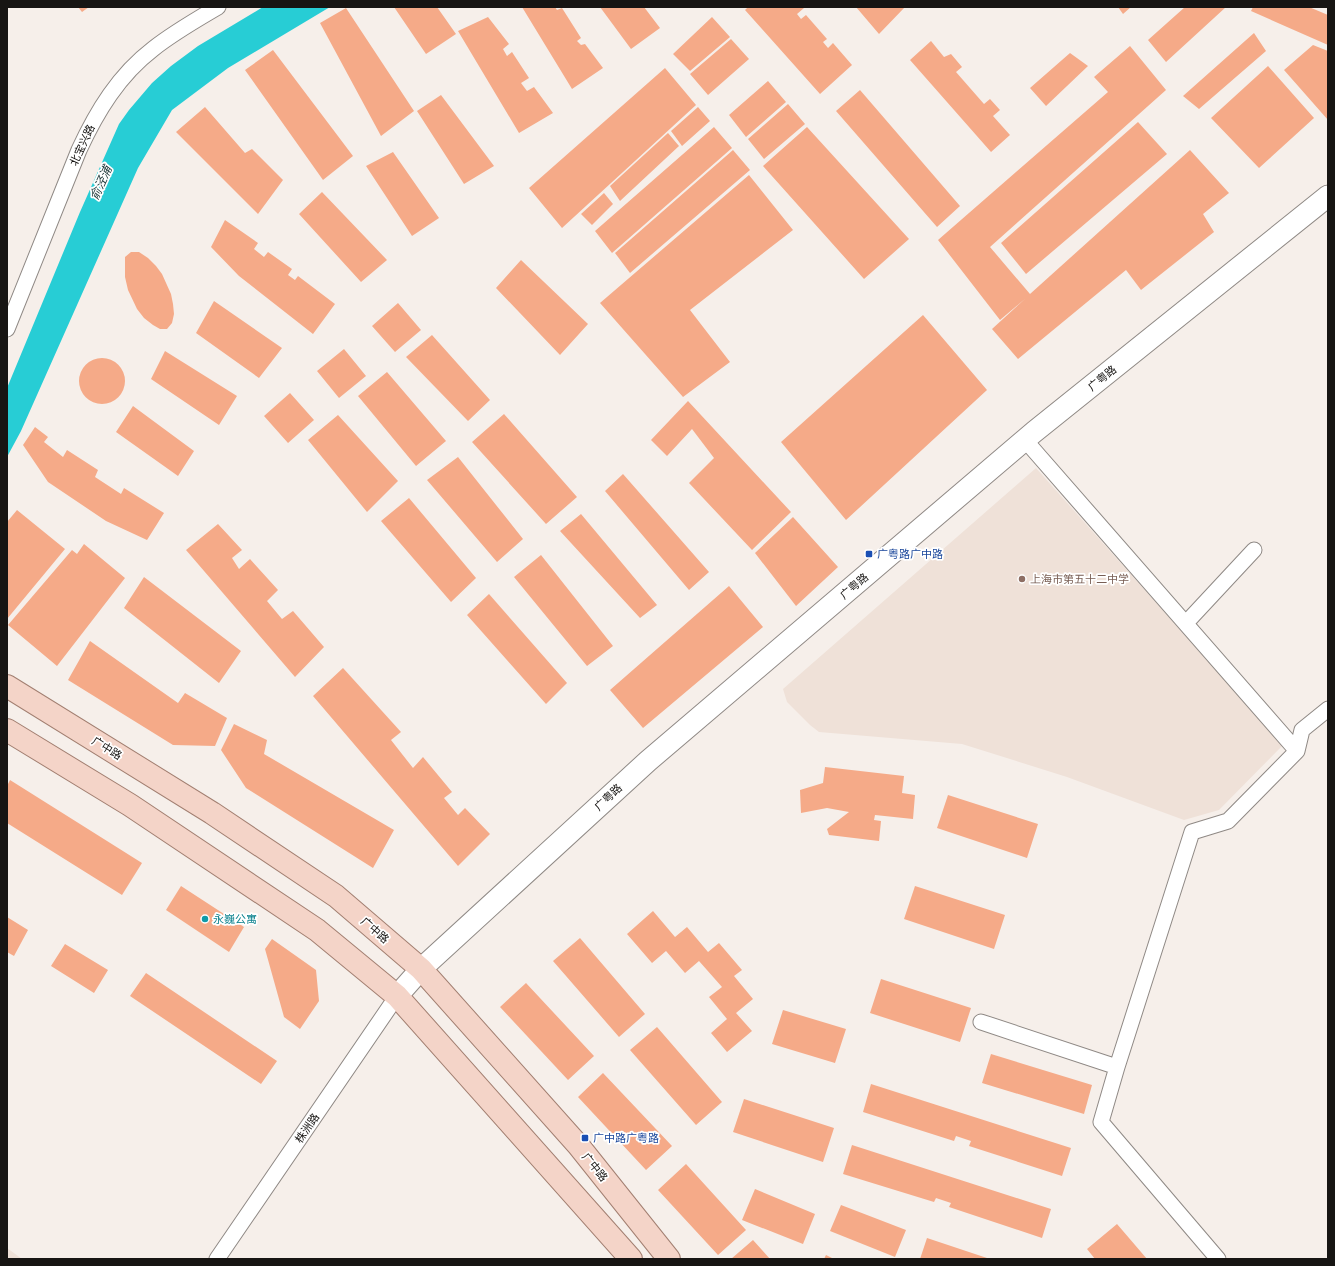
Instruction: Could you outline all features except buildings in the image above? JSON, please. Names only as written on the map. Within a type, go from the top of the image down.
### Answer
[{"type":"main road","name":"广粤路","points":[[397,996],[421,969],[648,761],[1025,440],[1328,196]]},
{"type":"main road","name":"广中路","points":[[7,686],[212,813],[336,896],[421,969],[578,1146],[669,1259]]},
{"type":"main road","points":[[7,730],[130,805],[317,930],[397,996],[631,1259]]},
{"type":"street","name":"北宝兴路","points":[[7,329],[79,150],[91,124],[108,96],[152,50],[192,22],[218,7]]},
{"type":"street","points":[[1025,440],[1297,751]]},
{"type":"street","points":[[1186,623],[1254,550]]},
{"type":"street","points":[[1218,1259],[1101,1122],[1117,1067],[1192,832],[1228,821],[1297,751],[1302,730],[1328,709]]},
{"type":"street","name":"株洲路","points":[[217,1259],[397,996]]},
{"type":"street","points":[[981,1022],[1117,1067]]},
{"type":"shaded area","name":"上海市第五十二中学","points":[[1036,468],[1283,745],[1219,810],[1184,820],[1067,777],[962,744],[819,732],[787,702],[783,689]]},
{"type":"shaded area","points":[[7,1248],[22,1259],[7,1259]]},
{"type":"water","name":"俞泾浦","points":[[263,7],[330,7],[228,68],[172,110],[138,168],[21,431],[7,457],[7,388],[80,212],[119,124],[152,83],[171,66],[198,46]]},
{"type":"place","name":"广粤路广中路","points":[[869,554]]},
{"type":"place","name":"上海市第五十二中学","points":[[1022,579]]},
{"type":"place","name":"永巍公寓","points":[[205,919]]},
{"type":"place","name":"广中路广粤路","points":[[585,1138]]}]
